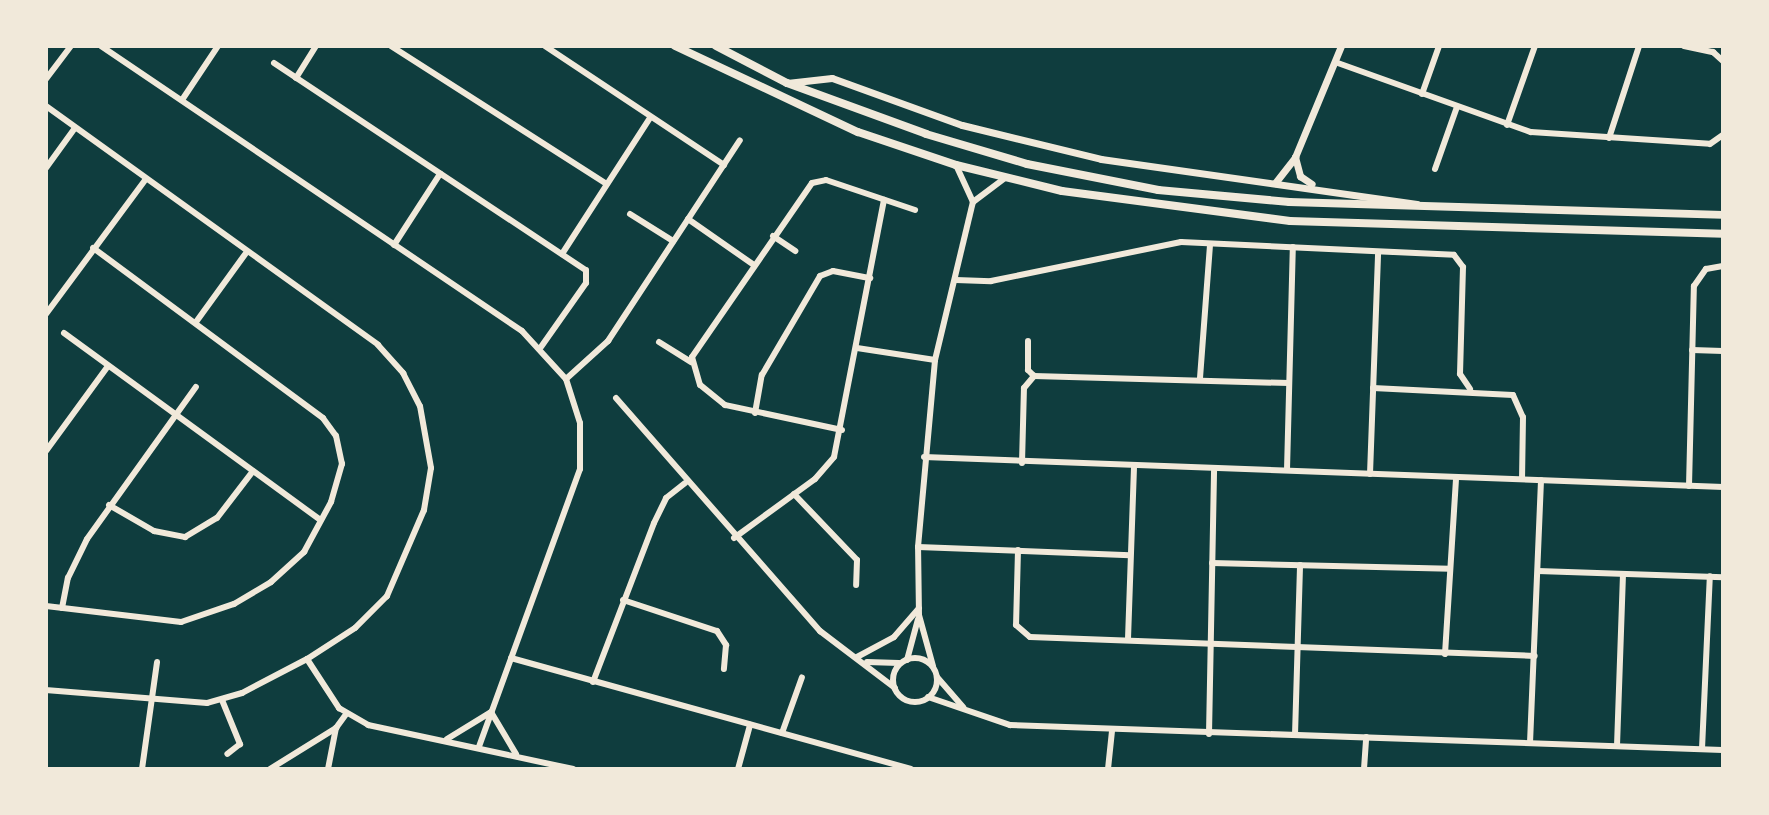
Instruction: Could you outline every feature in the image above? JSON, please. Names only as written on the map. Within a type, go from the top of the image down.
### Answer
[{"type":"main road","points":[[675,46],[803,110],[956,165],[1004,179],[1159,208],[1277,220],[1723,234]]},
{"type":"main road","points":[[716,46],[787,83],[926,134],[1065,173],[1214,196],[1721,214]]},
{"type":"street","points":[[46,79],[71,46]]},
{"type":"street","points":[[101,46],[541,347],[566,379],[580,423],[580,469],[479,746]]},
{"type":"street","points":[[182,100],[218,46]]},
{"type":"street","points":[[296,78],[316,46]]},
{"type":"street","points":[[545,46],[724,165]]},
{"type":"street","points":[[1275,183],[1295,157],[1341,46]]},
{"type":"street","points":[[1422,94],[1439,46]]},
{"type":"street","points":[[1507,125],[1535,46]]},
{"type":"street","points":[[1609,138],[1639,46]]},
{"type":"street","points":[[1684,46],[1713,52],[1723,61]]},
{"type":"street","points":[[396,47],[607,184]]},
{"type":"street","points":[[1335,62],[1507,125],[1609,138],[1710,144],[1723,135]]},
{"type":"street","points":[[274,63],[583,267],[587,280],[541,347]]},
{"type":"street","points":[[787,83],[832,78],[921,112],[1051,148],[1151,168],[1316,186],[1423,205]]},
{"type":"street","points":[[46,106],[391,358],[420,406],[430,447],[424,510],[395,583],[367,618],[307,659],[222,700],[151,702],[46,690]]},
{"type":"street","points":[[1435,169],[1457,107]]},
{"type":"street","points":[[562,254],[650,118]]},
{"type":"street","points":[[46,168],[75,128]]},
{"type":"street","points":[[566,379],[602,349],[740,140]]},
{"type":"street","points":[[1295,157],[1300,176],[1316,186]]},
{"type":"street","points":[[956,165],[973,202],[935,360],[918,547],[919,612],[937,677],[968,712]]},
{"type":"street","points":[[394,245],[440,174]]},
{"type":"street","points":[[973,202],[1004,179]]},
{"type":"street","points":[[46,314],[145,180]]},
{"type":"street","points":[[691,362],[773,236],[812,183],[826,180],[915,210]]},
{"type":"street","points":[[734,538],[829,465],[842,430],[884,200]]},
{"type":"street","points":[[630,214],[673,241]]},
{"type":"street","points":[[688,219],[754,265]]},
{"type":"street","points":[[773,236],[795,251]]},
{"type":"street","points":[[956,280],[1012,278],[1156,245],[1210,244],[1450,255],[1460,260],[1460,374],[1470,389]]},
{"type":"street","points":[[1200,378],[1210,244]]},
{"type":"street","points":[[1287,470],[1293,247]]},
{"type":"street","points":[[46,606],[181,622],[199,619],[236,603],[290,567],[320,520],[342,464],[336,436],[323,418],[93,248]]},
{"type":"street","points":[[1370,474],[1378,252]]},
{"type":"street","points":[[196,322],[246,253]]},
{"type":"street","points":[[1689,486],[1694,286],[1706,269],[1723,266]]},
{"type":"street","points":[[755,413],[762,375],[820,276],[833,271],[870,278]]},
{"type":"street","points":[[64,333],[320,520]]},
{"type":"street","points":[[1028,341],[1028,370],[1034,376],[1200,378],[1289,383]]},
{"type":"street","points":[[659,342],[691,362],[711,397],[755,413],[842,430]]},
{"type":"street","points":[[857,348],[935,360]]},
{"type":"street","points":[[1692,350],[1723,351]]},
{"type":"street","points":[[46,451],[108,366]]},
{"type":"street","points":[[1022,463],[1024,388],[1034,376]]},
{"type":"street","points":[[62,608],[76,559],[109,505],[196,387]]},
{"type":"street","points":[[1373,388],[1508,392],[1518,400],[1523,417],[1522,479]]},
{"type":"street","points":[[616,398],[685,483],[820,631],[912,701],[928,697],[1010,725],[1723,750]]},
{"type":"street","points":[[924,457],[1723,487]]},
{"type":"street","points":[[1128,639],[1134,465]]},
{"type":"street","points":[[1209,734],[1214,468]]},
{"type":"street","points":[[109,505],[154,531],[185,537],[217,518],[253,471]]},
{"type":"street","points":[[1445,654],[1456,477]]},
{"type":"street","points":[[1530,743],[1541,480]]},
{"type":"street","points":[[593,682],[662,505],[685,483]]},
{"type":"street","points":[[794,494],[857,560],[856,585]]},
{"type":"street","points":[[918,547],[1130,555]]},
{"type":"street","points":[[1018,550],[1018,632],[1030,637],[1299,644],[1445,654],[1535,656]]},
{"type":"street","points":[[1212,563],[1450,569]]},
{"type":"street","points":[[1295,735],[1300,565]]},
{"type":"street","points":[[1538,571],[1723,577]]},
{"type":"street","points":[[1617,746],[1623,574]]},
{"type":"street","points":[[1702,749],[1710,576]]},
{"type":"street","points":[[623,600],[717,631],[726,645],[724,669]]},
{"type":"street","points":[[860,659],[894,637],[919,612]]},
{"type":"street","points":[[895,688],[894,677],[904,661],[919,612]]},
{"type":"street","points":[[511,658],[911,769]]},
{"type":"street","points":[[860,659],[904,661],[918,658],[933,666]]},
{"type":"street","points":[[307,659],[346,714],[384,730],[479,746],[573,769]]},
{"type":"street","points":[[142,769],[157,662]]},
{"type":"street","points":[[782,733],[802,677]]},
{"type":"street","points":[[928,697],[937,677]]},
{"type":"street","points":[[222,700],[240,744],[227,754]]},
{"type":"street","points":[[446,740],[491,712]]},
{"type":"street","points":[[491,712],[516,754]]},
{"type":"street","points":[[270,769],[336,728],[346,714]]},
{"type":"street","points":[[738,769],[750,725]]},
{"type":"street","points":[[328,769],[336,728]]},
{"type":"street","points":[[1108,769],[1112,730]]},
{"type":"street","points":[[1364,769],[1366,737]]}]
